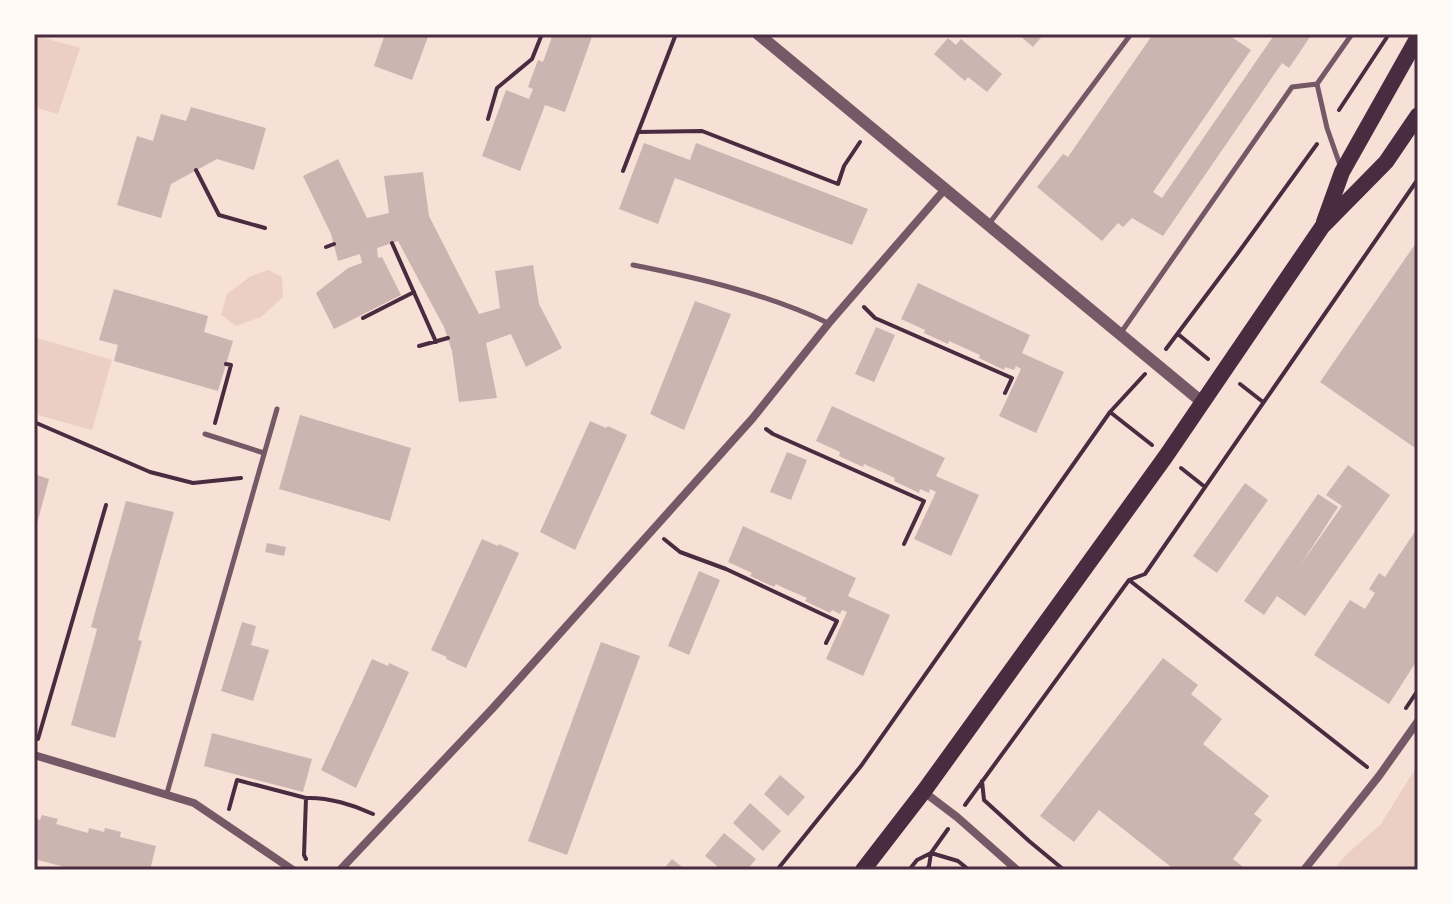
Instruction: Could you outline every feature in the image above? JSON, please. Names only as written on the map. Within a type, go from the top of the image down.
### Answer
[{"type":"main road","points":[[1322,227],[1342,172],[1418,37]]},
{"type":"main road","points":[[863,870],[924,791],[1166,456],[1322,227],[1386,162],[1418,115]]},
{"type":"street","points":[[758,34],[1202,402]]},
{"type":"street","points":[[340,870],[492,709],[752,419],[829,323],[945,189]]},
{"type":"street","points":[[1304,870],[1379,776],[1418,721]]},
{"type":"street","points":[[34,755],[194,803],[293,870]]},
{"type":"street","points":[[924,791],[1017,870]]},
{"type":"lane","points":[[988,225],[1131,34]]},
{"type":"lane","points":[[1342,172],[1327,128],[1317,84],[1352,34]]},
{"type":"lane","points":[[1120,334],[1292,87],[1317,84]]},
{"type":"lane","points":[[633,265],[676,273],[795,307],[829,323]]},
{"type":"lane","points":[[167,793],[277,409]]},
{"type":"lane","points":[[208,435],[264,453]]},
{"type":"path","points":[[488,119],[497,88],[532,59],[542,34]]},
{"type":"path","points":[[623,171],[676,34]]},
{"type":"path","points":[[777,870],[861,766],[1110,412],[1155,363],[1238,253],[1389,34]]},
{"type":"path","points":[[638,132],[702,131],[838,184],[844,166],[871,127]]},
{"type":"path","points":[[196,170],[219,215],[265,228]]},
{"type":"path","points":[[926,870],[931,853],[1129,580],[1145,574],[1418,179]]},
{"type":"path","points":[[392,243],[436,342]]},
{"type":"path","points":[[326,247],[334,244]]},
{"type":"path","points":[[363,318],[414,292]]},
{"type":"path","points":[[852,297],[875,318],[1012,378],[1005,393]]},
{"type":"path","points":[[419,346],[448,338]]},
{"type":"path","points":[[208,435],[231,365]]},
{"type":"path","points":[[752,419],[773,434],[924,501],[904,544]]},
{"type":"path","points":[[34,422],[150,472],[193,483],[238,478],[256,481]]},
{"type":"path","points":[[37,741],[106,505]]},
{"type":"path","points":[[652,530],[680,552],[726,569],[837,621],[826,643]]},
{"type":"path","points":[[1129,580],[1379,776]]},
{"type":"path","points":[[224,823],[237,780],[362,809],[386,820]]},
{"type":"path","points":[[982,781],[984,800],[1064,870]]},
{"type":"path","points":[[306,798],[304,855],[308,862]]},
{"type":"path","points":[[909,870],[917,860],[931,853],[958,861],[969,870]]},
{"type":"shaded area","points":[[34,35],[80,48],[58,114],[34,107]]},
{"type":"shaded area","points":[[268,270],[282,277],[283,297],[261,317],[236,326],[221,315],[227,294],[251,276]]},
{"type":"shaded area","points":[[34,337],[112,360],[92,430],[34,414]]},
{"type":"shaded area","points":[[1418,764],[1418,870],[1333,870],[1381,824]]},
{"type":"building","points":[[385,34],[429,34],[412,80],[374,66]]},
{"type":"building","points":[[553,34],[593,34],[565,112],[545,105],[520,171],[482,156],[506,90],[529,99],[533,89],[528,87],[538,60],[543,62]]},
{"type":"building","points":[[1018,34],[1044,34],[1033,47]]},
{"type":"building","points":[[1153,34],[1227,34],[1251,50],[1153,192],[1162,198],[1275,34],[1312,34],[1289,68],[1282,63],[1163,236],[1132,218],[1123,227],[1118,223],[1102,241],[1037,187],[1063,154],[1068,157]]},
{"type":"building","points":[[948,38],[956,45],[961,39],[1002,74],[987,92],[968,77],[965,81],[934,54]]},
{"type":"building","points":[[191,107],[266,128],[254,170],[217,159],[171,184],[161,218],[117,205],[137,136],[153,141],[161,114],[186,121]]},
{"type":"building","points":[[644,143],[690,160],[696,143],[868,209],[852,245],[675,178],[658,224],[619,209]]},
{"type":"building","points":[[338,159],[367,218],[389,213],[384,176],[423,172],[429,216],[479,314],[500,308],[495,271],[533,265],[539,304],[562,348],[526,367],[511,334],[486,343],[497,398],[459,402],[452,351],[444,327],[398,241],[377,248],[378,258],[382,257],[401,295],[334,329],[316,293],[348,268],[362,263],[360,254],[338,261],[331,234],[303,176]]},
{"type":"building","points":[[1418,240],[1418,450],[1320,382]]},
{"type":"building","points":[[918,283],[1030,335],[1022,353],[1064,372],[1036,433],[999,416],[1021,369],[1016,366],[1014,370],[1005,367],[1004,370],[979,358],[980,355],[949,341],[948,344],[901,319]]},
{"type":"building","points":[[114,289],[208,316],[204,332],[233,341],[218,391],[114,361],[118,345],[99,340]]},
{"type":"building","points":[[695,301],[731,314],[684,430],[650,414]]},
{"type":"building","points":[[876,327],[895,335],[874,382],[855,374]]},
{"type":"building","points":[[832,406],[945,458],[936,476],[979,495],[951,556],[914,539],[936,492],[920,489],[919,493],[894,481],[895,478],[839,456],[840,452],[816,441]]},
{"type":"building","points":[[300,415],[411,448],[390,521],[279,489]]},
{"type":"building","points":[[590,421],[627,435],[575,550],[540,532]]},
{"type":"building","points":[[787,452],[807,460],[791,500],[770,492]]},
{"type":"building","points":[[1348,465],[1390,495],[1305,616],[1277,596],[1264,615],[1244,601],[1318,494],[1338,507],[1300,566],[1342,506],[1326,495]]},
{"type":"building","points":[[34,474],[49,479],[35,531],[34,531]]},
{"type":"building","points":[[1245,483],[1268,500],[1217,573],[1193,556]]},
{"type":"building","points":[[126,501],[174,512],[138,640],[142,641],[115,738],[71,725],[97,629],[91,627]]},
{"type":"building","points":[[743,526],[856,578],[848,596],[890,615],[863,676],[826,659],[847,612],[842,610],[840,614],[832,610],[830,613],[805,601],[807,598],[776,584],[774,587],[728,562]]},
{"type":"building","points":[[1418,527],[1418,659],[1389,704],[1314,655],[1350,600],[1365,609],[1375,593],[1369,589],[1379,573],[1385,577]]},
{"type":"building","points":[[482,539],[519,553],[466,668],[431,650]]},
{"type":"building","points":[[267,543],[286,547],[284,556],[265,552]]},
{"type":"building","points":[[699,571],[720,580],[689,655],[668,646]]},
{"type":"building","points":[[242,622],[256,626],[251,645],[269,650],[253,701],[221,691]]},
{"type":"building","points":[[601,642],[640,656],[567,855],[528,841]]},
{"type":"building","points":[[1163,658],[1198,685],[1191,694],[1222,719],[1203,744],[1269,796],[1254,814],[1262,820],[1233,859],[1247,870],[1175,870],[1099,810],[1074,842],[1040,816]]},
{"type":"building","points":[[372,659],[409,672],[356,788],[321,770]]},
{"type":"building","points":[[212,733],[312,759],[303,792],[204,766]]},
{"type":"building","points":[[780,775],[805,797],[788,816],[764,794]]},
{"type":"building","points":[[750,803],[781,831],[763,851],[733,823]]},
{"type":"building","points":[[42,815],[58,819],[56,824],[88,833],[89,828],[104,832],[105,828],[121,832],[120,837],[156,846],[150,870],[91,870],[79,867],[76,870],[34,859],[34,818],[40,820]]},
{"type":"building","points":[[724,833],[756,859],[747,870],[722,870],[705,856]]},
{"type":"building","points":[[672,859],[686,870],[663,870]]}]
